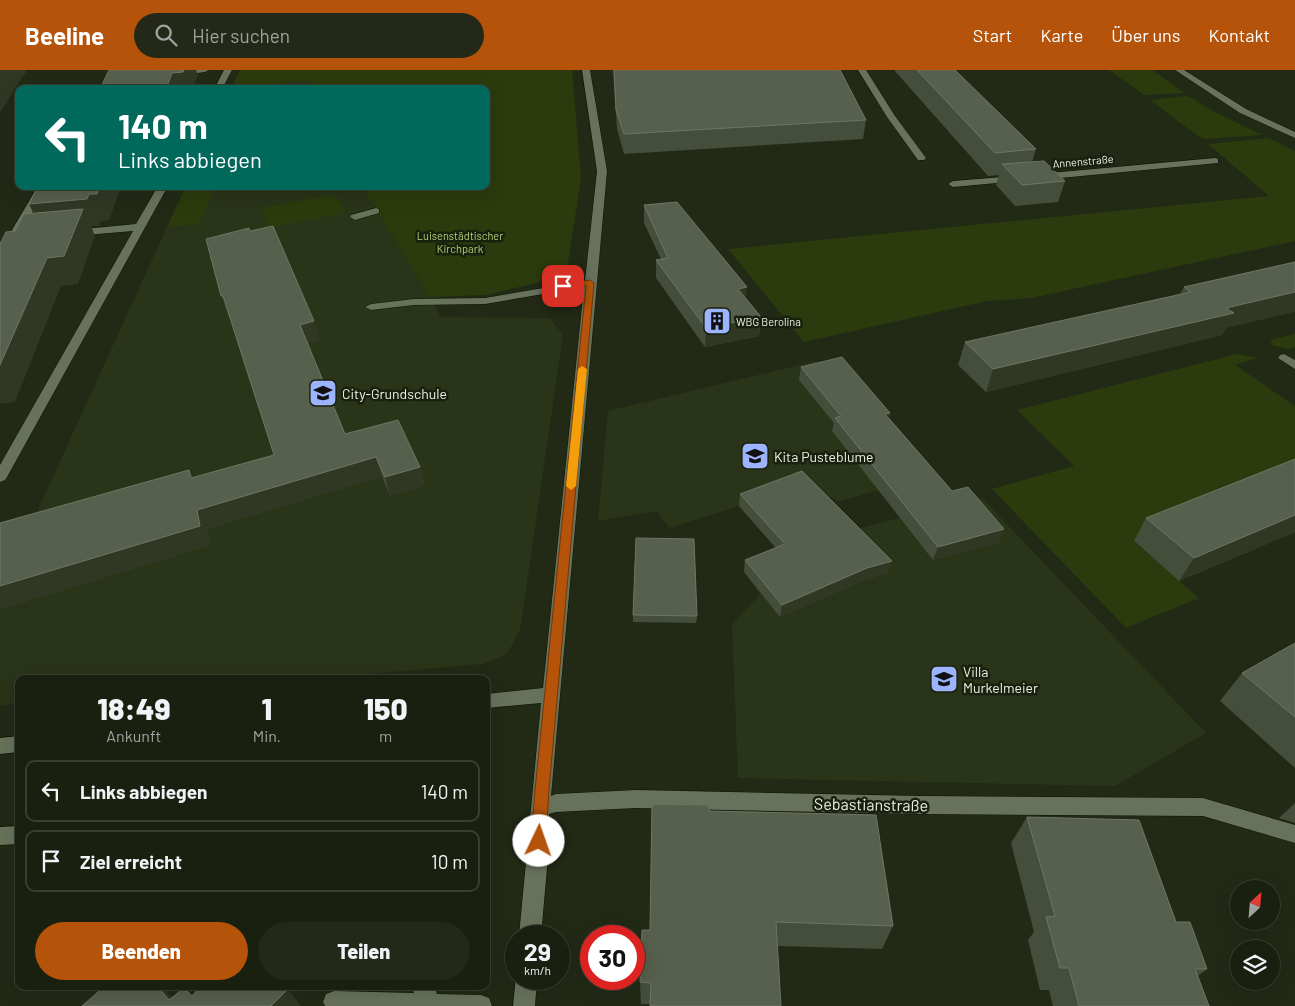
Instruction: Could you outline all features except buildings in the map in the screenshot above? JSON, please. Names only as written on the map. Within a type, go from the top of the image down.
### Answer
[{"type":"street","points":[[165,75],[205,70]]},
{"type":"street","points":[[220,85],[228,70]]},
{"type":"street","points":[[531,925],[538,857],[540,809],[602,170],[586,70]]},
{"type":"street","points":[[862,70],[921,158]]},
{"type":"street","points":[[1179,70],[1243,111],[1295,135]]},
{"type":"street","name":"Annenstraße","points":[[953,184],[1215,161]]},
{"type":"street","points":[[22,237],[12,238],[41,190]]},
{"type":"street","points":[[0,477],[161,190]]},
{"type":"street","points":[[355,217],[376,211]]},
{"type":"street","points":[[61,234],[140,227]]},
{"type":"street","points":[[371,307],[414,302],[485,301],[590,283]]},
{"type":"street","points":[[490,701],[551,695]]},
{"type":"street","points":[[0,746],[15,744]]},
{"type":"street","name":"Sebastianstraße","points":[[540,809],[556,803],[636,799],[910,805],[1203,807],[1295,834]]},
{"type":"street","points":[[0,836],[15,834]]},
{"type":"street","points":[[524,1006],[525,990]]},
{"type":"street","points":[[334,1002],[428,998],[481,1006]]},
{"type":"shaded area","points":[[308,81],[310,85],[269,85]]},
{"type":"shaded area","name":"City-Grundschule","points":[[214,190],[364,190],[441,317],[550,318],[563,335],[520,630],[507,654],[483,664],[357,675],[15,675],[15,704],[0,705],[0,543],[26,536],[167,227],[199,225]]},
{"type":"shaded area","name":"Villa Murkelmeier","points":[[816,361],[839,370],[926,478],[839,501],[800,483],[851,531],[964,500],[982,498],[1206,733],[1115,786],[738,778],[732,625],[760,594],[744,572],[782,556],[739,506],[669,528],[657,511],[598,521],[608,411]]},
{"type":"green space","name":"Luisenstädtischer Kirchpark","points":[[240,70],[572,70],[581,178],[566,276],[486,295],[429,297],[364,190],[490,190],[490,85],[310,85],[308,81],[269,85],[233,85]]},
{"type":"green space","points":[[1109,70],[1152,70],[1185,93],[1144,95]]},
{"type":"green space","points":[[1185,96],[1262,135],[1206,139],[1199,137],[1150,100]]},
{"type":"green space","points":[[1268,138],[1295,151],[1295,241],[1031,298],[987,301],[804,342],[728,249],[1269,196],[1208,144]]},
{"type":"green space","points":[[184,190],[214,190],[199,225],[167,227]]},
{"type":"green space","points":[[336,194],[345,213],[268,228],[261,208]]},
{"type":"green space","points":[[1295,334],[1295,347],[1287,349],[1272,345],[1270,340]]},
{"type":"green space","points":[[1237,354],[1257,358],[1235,365],[1295,406],[1295,476],[1134,542],[1199,598],[1126,628],[992,489],[1074,466],[1017,410]]},
{"type":"slow traffic","points":[[571,486],[582,369]]},
{"type":"place","name":"WBG Berolina","points":[[717,321]]},
{"type":"place","name":"City-Grundschule","points":[[323,393]]},
{"type":"place","name":"Kita Pusteblume","points":[[755,456]]},
{"type":"place","name":"Villa Murkelmeier","points":[[944,679]]},
{"type":"route","points":[[539,841],[540,809],[590,283],[563,286]]}]
